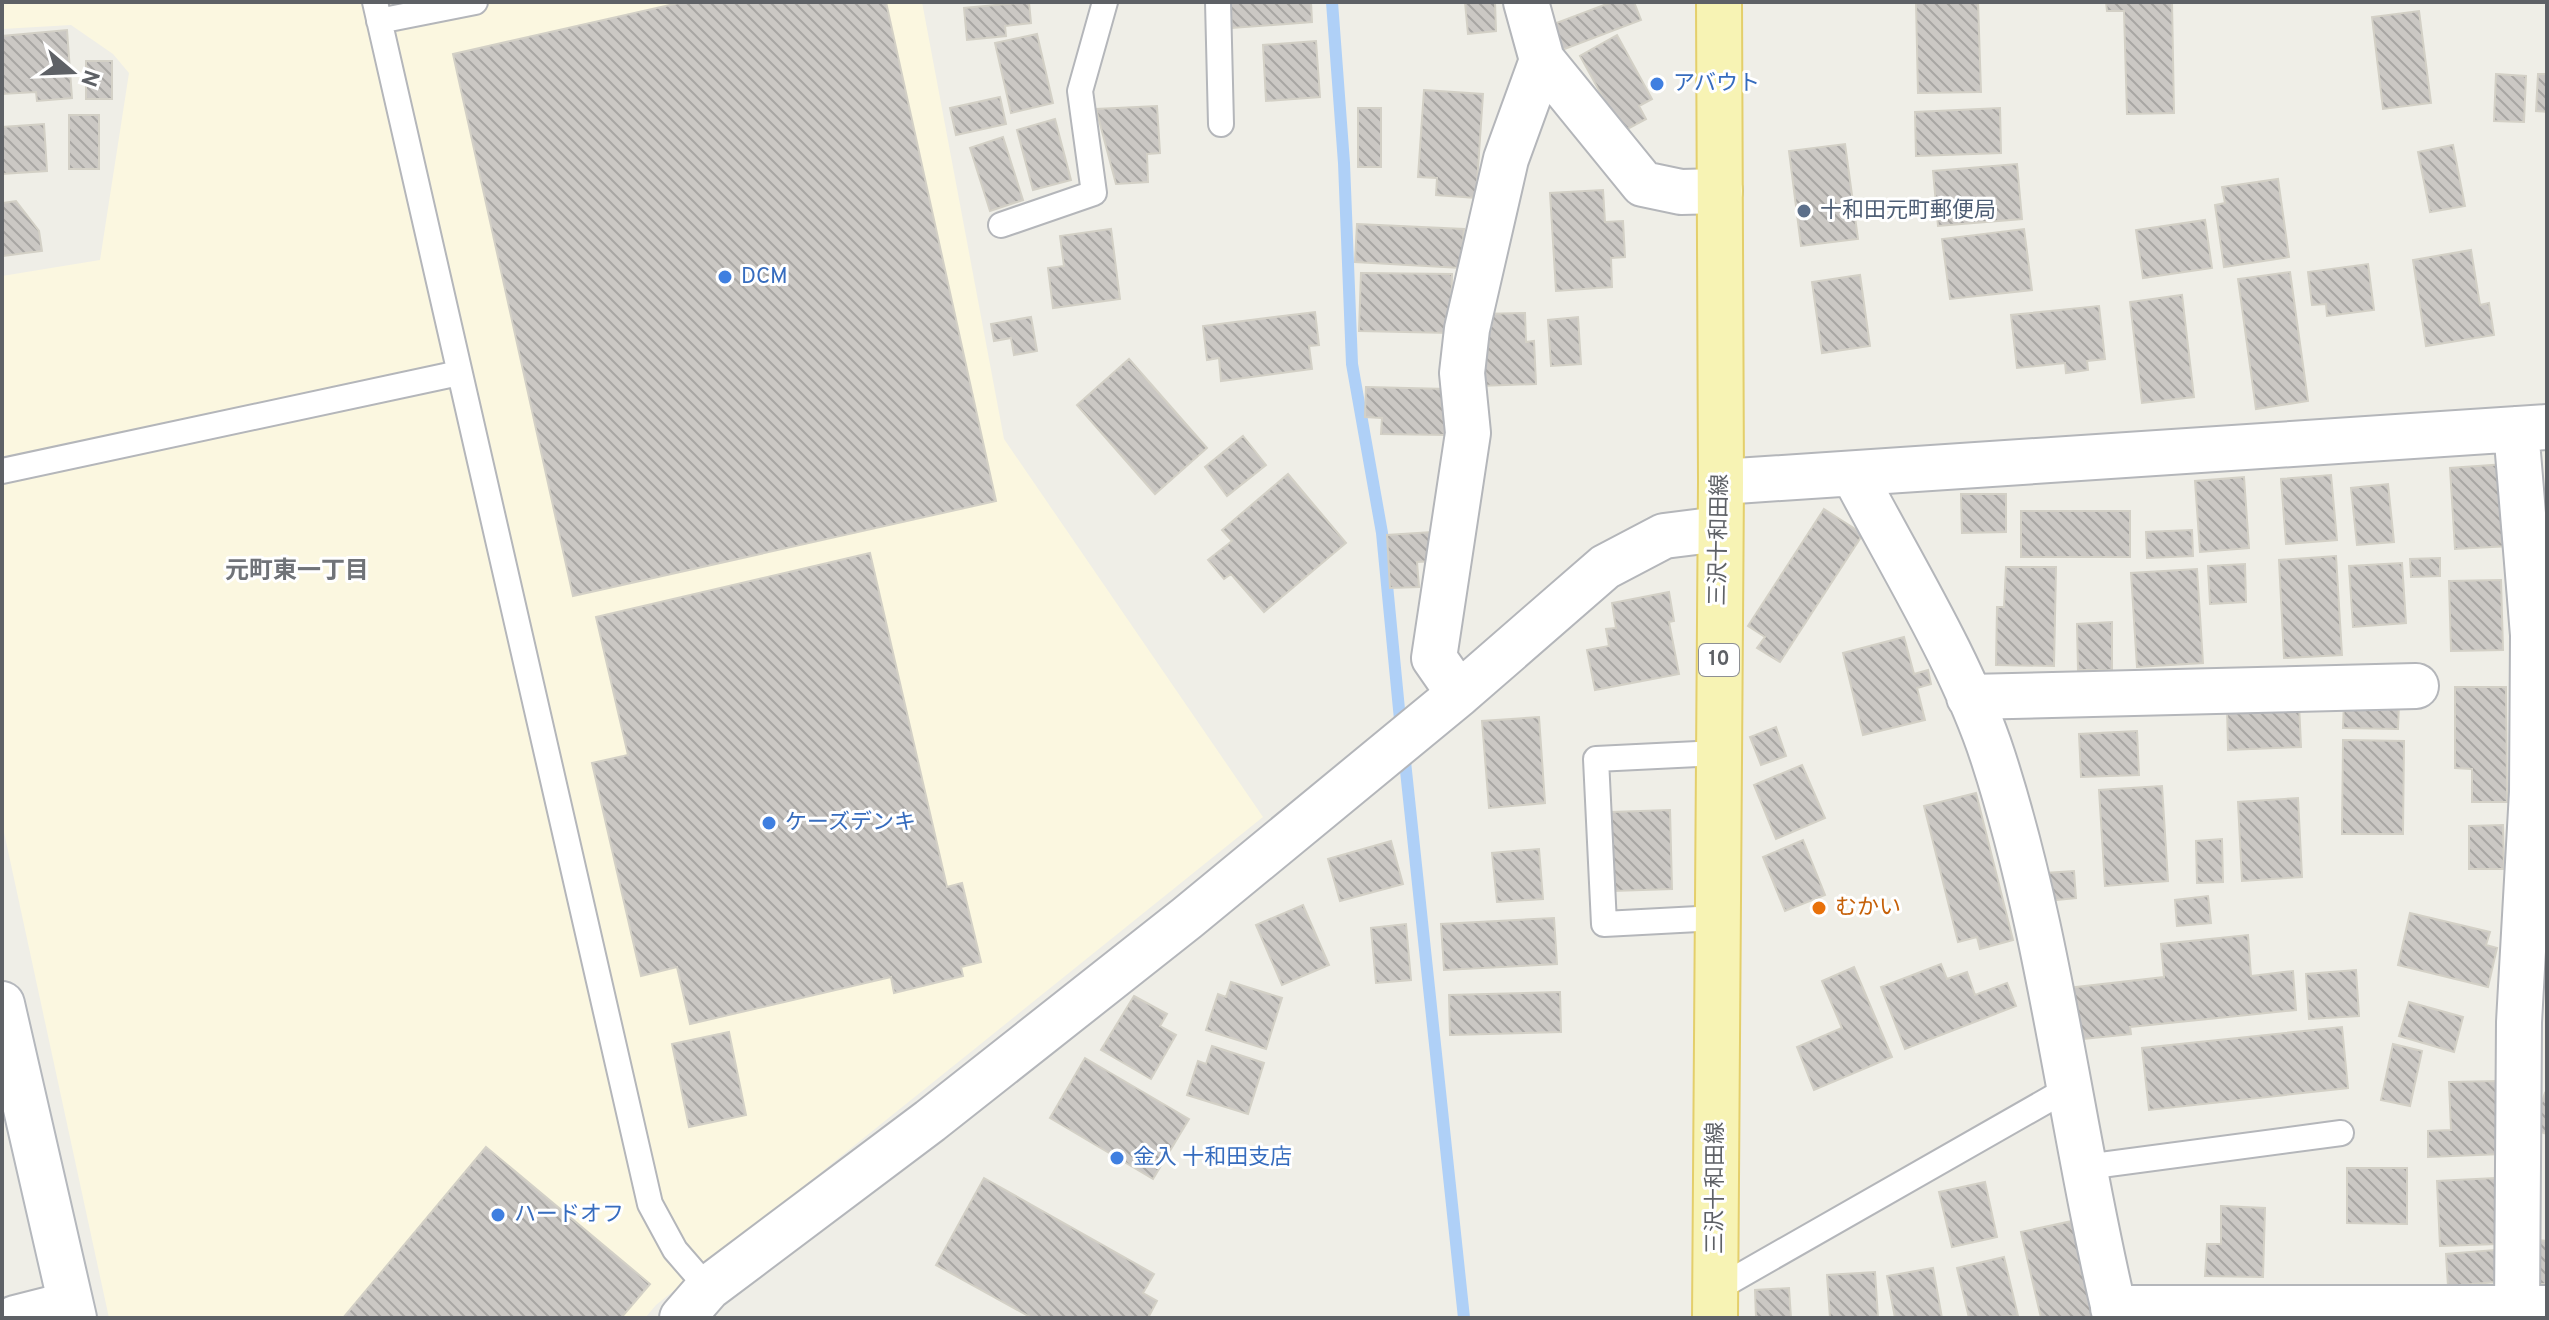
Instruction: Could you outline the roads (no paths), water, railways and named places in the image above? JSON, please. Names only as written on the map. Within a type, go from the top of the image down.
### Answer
[{"type":"main road","name":"三沢十和田線","points":[[1715,1304],[1721,482],[1719,2]]},
{"type":"street","points":[[1526,2],[1542,60],[1643,184],[1681,192],[1720,191]]},
{"type":"street","points":[[1459,694],[1434,658],[1468,433],[1462,373],[1467,329],[1506,159],[1542,60]]},
{"type":"street","points":[[1721,482],[2531,428],[2533,635],[2540,793],[2519,1022],[2532,1308],[2439,1313],[2114,1313],[2028,887],[1993,756],[1969,697],[1854,475]]},
{"type":"street","points":[[695,1303],[1162,938],[1459,694],[1605,567],[1664,536],[1720,529]]},
{"type":"street","points":[[1969,697],[2416,686]]},
{"type":"street","points":[[2,1004],[51,1313]]},
{"type":"lane","points":[[475,2],[377,12],[650,1204],[675,1250],[695,1303]]},
{"type":"lane","points":[[1001,225],[1094,193],[1080,91],[1105,2]]},
{"type":"lane","points":[[1218,2],[1221,124]]},
{"type":"lane","points":[[2,471],[459,373]]},
{"type":"lane","points":[[1717,918],[1604,924],[1596,759],[1718,753]]},
{"type":"lane","points":[[1715,1304],[2069,1088]]},
{"type":"lane","points":[[2086,1167],[2341,1133]]},
{"type":"waterway","points":[[1332,2],[1344,163],[1352,364],[1382,533],[1401,730]]},
{"type":"waterway","points":[[1404,752],[1464,1318]]},
{"type":"place","name":"アバウト","points":[[1657,84]]},
{"type":"place","name":"十和田元町郵便局","points":[[1804,211]]},
{"type":"place","name":"DCM","points":[[725,277]]},
{"type":"place","name":"ケーズデンキ","points":[[769,823]]},
{"type":"place","name":"むかい","points":[[1819,908]]},
{"type":"place","name":"金入 十和田支店","points":[[1117,1158]]},
{"type":"place","name":"ハードオフ","points":[[498,1215]]},
{"type":"district","name":"元町東一丁目","points":[[297,572]]}]
